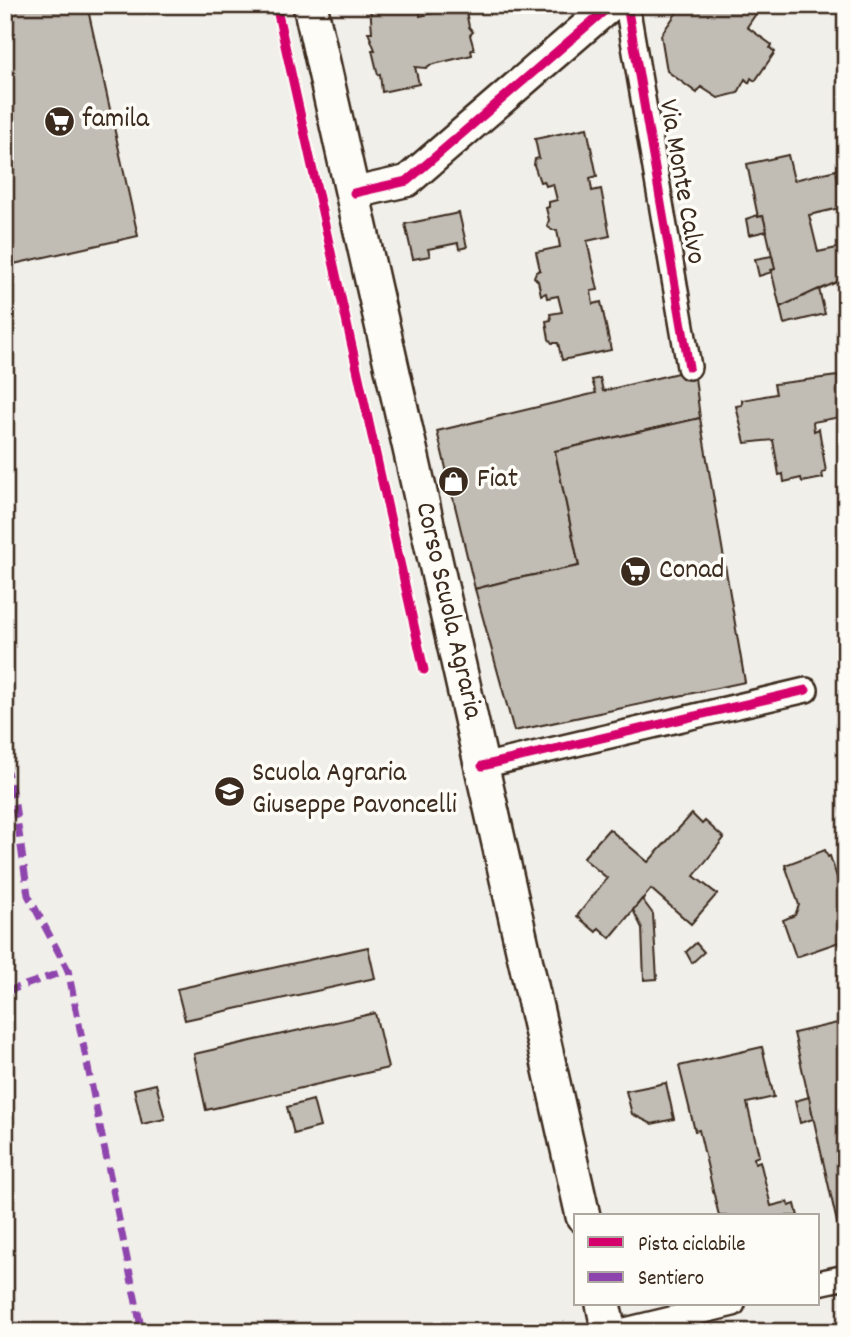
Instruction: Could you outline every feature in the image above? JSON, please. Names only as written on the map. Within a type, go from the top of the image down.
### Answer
[{"type":"main road","name":"Corso Scuola Agraria","points":[[310,5],[583,1214]]},
{"type":"main road","points":[[603,1306],[609,1332]]},
{"type":"street","points":[[354,193],[407,181],[611,5]]},
{"type":"street","name":"Via Monte Calvo","points":[[627,5],[689,367]]},
{"type":"street","points":[[482,766],[806,691]]},
{"type":"street","points":[[820,1282],[846,1276]]},
{"type":"street","points":[[617,1332],[725,1306]]},
{"type":"building","name":"famila","points":[[5,5],[87,5],[138,236],[5,266]]},
{"type":"building","points":[[370,5],[420,5],[420,16],[465,6],[469,27],[473,32],[470,35],[474,49],[471,50],[472,55],[426,68],[415,67],[419,84],[382,92],[380,74],[378,75],[372,50],[375,50],[368,32],[372,32]]},
{"type":"building","points":[[682,5],[762,5],[747,27],[772,45],[770,48],[775,52],[755,81],[751,78],[749,83],[745,79],[738,93],[718,98],[701,87],[697,93],[667,71],[661,35]]},
{"type":"building","points":[[587,128],[597,176],[590,178],[592,191],[601,189],[610,236],[587,241],[598,290],[591,291],[593,304],[601,302],[611,350],[562,360],[558,343],[552,343],[549,339],[546,321],[551,320],[550,314],[562,312],[558,296],[547,298],[546,293],[541,295],[538,281],[534,277],[540,270],[536,252],[560,247],[557,230],[547,226],[549,220],[546,208],[549,207],[549,202],[557,200],[553,184],[546,186],[544,181],[540,182],[534,165],[535,159],[539,158],[535,139]]},
{"type":"building","points":[[788,155],[794,180],[836,170],[844,207],[809,215],[818,252],[846,246],[846,278],[780,307],[763,216],[758,217],[747,164]]},
{"type":"building","points":[[459,213],[467,247],[459,249],[458,243],[428,249],[430,256],[413,259],[405,224]]},
{"type":"building","points":[[763,216],[767,231],[749,235],[746,219]]},
{"type":"building","points":[[772,256],[775,269],[759,276],[755,259]]},
{"type":"building","points":[[819,289],[825,314],[784,324],[780,307]]},
{"type":"building","points":[[694,369],[700,418],[555,451],[579,566],[475,589],[437,431],[596,393],[592,380],[600,378],[603,391]]},
{"type":"building","points":[[846,375],[846,416],[813,422],[814,431],[819,429],[826,472],[822,473],[823,478],[802,482],[801,478],[784,482],[783,474],[779,475],[773,440],[745,443],[736,406],[742,405],[742,400],[776,394],[774,384]]},
{"type":"building","name":"Conad","points":[[700,418],[745,682],[514,731],[475,589],[579,566],[555,451]]},
{"type":"building","points":[[692,814],[702,824],[705,821],[724,838],[694,876],[717,894],[691,924],[651,889],[610,938],[599,928],[596,932],[577,916],[607,878],[583,858],[609,829],[648,862]]},
{"type":"building","points":[[825,850],[828,857],[830,856],[842,892],[846,890],[845,940],[796,957],[783,920],[795,915],[799,905],[785,865]]},
{"type":"building","points":[[642,899],[653,914],[657,979],[644,980],[642,928],[633,910]]},
{"type":"building","points":[[696,943],[704,952],[692,963],[686,952]]},
{"type":"building","points":[[368,947],[375,978],[185,1020],[177,989]]},
{"type":"building","points":[[375,1013],[388,1068],[206,1110],[194,1054]]},
{"type":"building","points":[[846,1021],[846,1248],[843,1249],[794,1033]]},
{"type":"building","points":[[762,1047],[774,1097],[747,1103],[759,1156],[754,1158],[755,1163],[760,1161],[771,1206],[787,1202],[789,1206],[795,1204],[798,1214],[719,1214],[699,1130],[695,1131],[679,1066]]},
{"type":"building","points":[[666,1083],[674,1119],[652,1124],[632,1114],[626,1091]]},
{"type":"building","points":[[156,1084],[165,1119],[142,1124],[134,1089]]},
{"type":"building","points":[[809,1097],[813,1119],[800,1123],[795,1101]]},
{"type":"building","points":[[313,1100],[320,1127],[294,1134],[287,1107]]},
{"type":"marked path","points":[[5,763],[15,805],[28,895],[68,970],[142,1332]]},
{"type":"marked path","points":[[5,992],[68,970]]},
{"type":"cycle path","points":[[276,5],[424,670]]},
{"type":"cycle path","points":[[354,193],[407,181],[611,5]]},
{"type":"cycle path","points":[[627,5],[689,367]]},
{"type":"cycle path","points":[[482,766],[806,690]]},
{"type":"place","name":"famila","points":[[59,121]]},
{"type":"place","name":"Fiat","points":[[454,481]]},
{"type":"place","name":"Conad","points":[[636,572]]},
{"type":"place","name":"Scuola Agraria Giuseppe Pavoncelli","points":[[229,791]]}]
